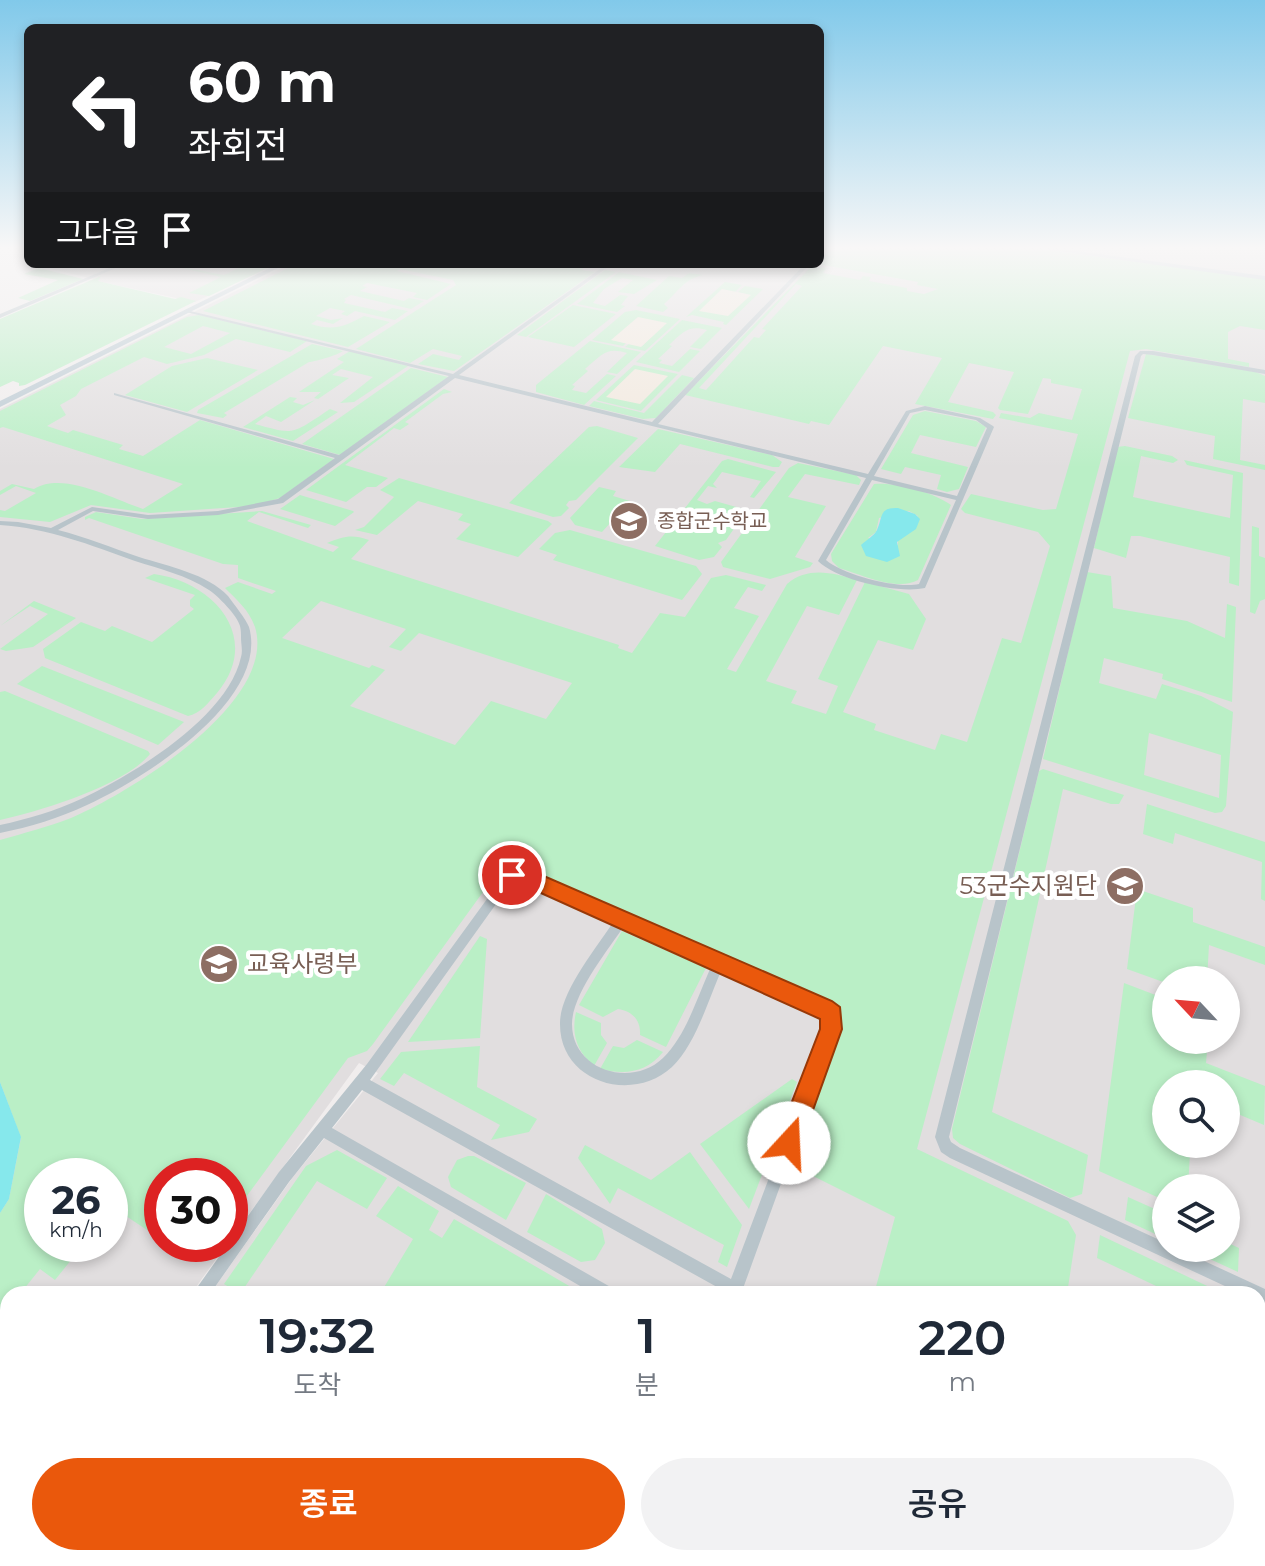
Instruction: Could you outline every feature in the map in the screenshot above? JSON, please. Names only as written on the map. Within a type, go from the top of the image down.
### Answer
[{"type":"street","points":[[0,404],[166,322]]},
{"type":"street","points":[[235,322],[960,499]]},
{"type":"street","points":[[54,529],[92,509],[140,517],[262,507],[287,497],[530,322]]},
{"type":"street","points":[[654,424],[752,322]]},
{"type":"street","points":[[1241,1286],[955,1153],[946,1147],[942,1137],[1138,356],[1142,352],[1153,353],[1265,372]]},
{"type":"street","points":[[116,394],[342,458]]},
{"type":"street","points":[[925,408],[978,419],[987,423],[991,430],[960,499],[922,586],[912,589],[896,587],[836,570],[822,561],[911,410],[925,408]]},
{"type":"street","points":[[0,523],[54,529],[198,581],[222,595],[244,625],[246,661],[242,674],[220,704],[177,745],[146,768],[97,796],[55,814],[0,829]]},
{"type":"street","points":[[207,1286],[512,875],[518,874],[832,1015],[833,1022],[736,1286]]},
{"type":"street","points":[[621,920],[572,1001],[566,1022],[570,1047],[593,1073],[606,1078],[630,1079],[667,1063],[681,1042],[719,962]]},
{"type":"street","points":[[360,1082],[723,1286]]},
{"type":"street","points":[[322,1129],[595,1286]]},
{"type":"shaded area","points":[[174,322],[1265,322],[1265,1286],[216,1286],[233,1262],[248,1262],[248,1240],[293,1177],[378,1073],[359,1063],[248,1215],[248,1158],[144,1158],[144,1262],[214,1262],[197,1286],[0,1286],[0,409]]},
{"type":"green space","points":[[0,322],[153,322],[25,385],[19,386],[13,381],[0,387]]},
{"type":"green space","points":[[177,322],[228,322],[307,341],[290,352],[236,339],[204,355],[167,364],[144,357],[81,389],[76,396],[60,405],[66,415],[47,426],[68,433],[73,430],[123,445],[119,449],[143,456],[200,420],[334,459],[280,498],[253,506],[150,513],[91,505],[50,522],[0,517],[0,510],[5,511],[36,493],[16,486],[0,495],[0,491],[12,484],[34,489],[46,484],[73,485],[143,509],[183,484],[0,428],[0,411]],"holes":[[[203,326],[230,333],[191,354],[164,347]]]},
{"type":"green space","points":[[248,322],[314,322],[311,324],[332,327],[350,322],[390,322],[348,347]]},
{"type":"green space","points":[[398,322],[524,322],[454,371],[418,364],[433,354],[459,360],[462,356],[433,349],[410,363],[356,349]]},
{"type":"green space","points":[[534,322],[547,322],[526,337],[517,335]]},
{"type":"green space","points":[[549,322],[606,322],[574,347],[528,337]]},
{"type":"green space","points":[[613,322],[677,322],[645,351],[625,347],[629,344],[642,346],[666,323],[612,340],[626,343],[623,346],[592,340]]},
{"type":"green space","points":[[680,322],[722,328],[701,349],[690,347],[707,330],[696,328],[687,330],[669,345],[672,346],[658,359],[662,360],[659,363],[672,366],[690,349],[700,351],[679,372],[636,362]]},
{"type":"green space","points":[[757,322],[760,322],[699,388],[706,390],[754,337],[759,338],[768,322],[1265,322],[1265,330],[1240,326],[1228,332],[1228,359],[1249,363],[1249,367],[1146,349],[1130,351],[917,1149],[1068,1221],[1076,1235],[1068,1286],[876,1286],[895,1217],[789,1164],[841,1020],[832,1005],[504,863],[373,1044],[367,1051],[348,1058],[248,1194],[248,1158],[144,1158],[144,1228],[128,1217],[128,1158],[24,1158],[24,1262],[70,1262],[55,1280],[40,1269],[26,1286],[0,1286],[0,1213],[9,1199],[21,1138],[0,1082],[0,840],[71,818],[97,806],[161,767],[193,742],[222,714],[244,685],[256,656],[255,627],[242,606],[225,588],[238,582],[272,594],[276,591],[238,578],[238,565],[223,564],[89,518],[85,520],[85,517],[96,512],[142,519],[262,511],[311,525],[308,528],[259,512],[247,521],[333,552],[339,547],[327,543],[353,536],[369,540],[351,559],[619,645],[618,648],[632,653],[660,613],[685,617],[711,578],[726,575],[766,585],[762,591],[748,587],[734,608],[759,616],[727,669],[736,672],[787,584],[812,573],[848,577],[857,580],[839,615],[807,606],[766,681],[797,691],[791,703],[826,714],[838,686],[818,679],[865,582],[909,594],[926,619],[913,650],[878,640],[843,712],[876,724],[874,730],[935,750],[941,734],[967,742],[1002,638],[1021,643],[1050,546],[1038,532],[965,513],[961,509],[971,494],[1043,510],[1056,509],[1078,434],[999,418],[1001,413],[1030,418],[1039,413],[1072,420],[1082,389],[1051,383],[1051,379],[1043,378],[1028,414],[1000,410],[998,408],[1014,372],[969,363],[948,402],[993,412],[996,415],[993,419],[915,404],[942,358],[883,346],[829,425],[811,421],[809,424],[685,395]],"holes":[[[321,601],[406,629],[389,647],[401,651],[419,633],[572,683],[546,719],[491,701],[455,745],[350,706],[385,670],[372,665],[369,668],[282,638]]]},
{"type":"green space","points":[[590,341],[641,352],[617,374],[607,372],[627,353],[605,353],[585,369],[588,371],[572,385],[575,386],[572,390],[586,393],[607,374],[616,376],[584,405],[536,392],[536,385]]},
{"type":"green space","points":[[312,344],[343,351],[309,362],[224,413],[227,415],[223,418],[197,413],[198,410]]},
{"type":"green space","points":[[350,351],[408,366],[354,402],[340,403],[373,377],[341,369],[332,375],[349,378],[318,399],[314,398],[321,392],[299,392],[344,362],[337,359]]},
{"type":"green space","points":[[1146,354],[1265,376],[1265,403],[1243,399],[1240,460],[1265,465],[1265,470],[1213,459],[1215,436],[1128,418]]},
{"type":"green space","points":[[207,358],[258,370],[187,412],[125,395],[172,366]]},
{"type":"green space","points":[[634,365],[678,374],[641,411],[596,400]]},
{"type":"green space","points":[[411,368],[448,377],[340,455],[302,444]]},
{"type":"green space","points":[[682,375],[694,378],[656,418],[643,419],[589,406],[594,401],[644,413]]},
{"type":"green space","points":[[444,389],[452,392],[443,394],[405,422],[409,424],[400,430],[394,428],[345,465],[388,478],[376,487],[367,487],[346,502],[306,490]]},
{"type":"green space","points":[[290,397],[297,398],[293,402],[303,405],[315,400],[281,422],[266,416],[255,424],[293,430],[330,409],[338,412],[293,441],[243,427]]},
{"type":"green space","points":[[925,411],[976,421],[986,427],[976,447],[920,435],[911,453],[968,467],[959,489],[947,492],[937,489],[941,475],[905,467],[901,474],[881,469],[913,415]]},
{"type":"green space","points":[[597,426],[638,438],[576,500],[569,501],[566,505],[569,508],[561,516],[553,517],[509,503],[589,427]]},
{"type":"green space","points":[[658,429],[772,455],[782,462],[779,467],[773,467],[680,444],[655,472],[619,467]]},
{"type":"green space","points":[[1125,446],[1178,460],[1173,463],[1141,456],[1133,497],[1230,518],[1233,475],[1187,465],[1184,460],[1243,473],[1239,586],[1229,583],[1230,557],[1140,536],[1131,536],[1126,558],[1094,548],[1117,447]]},
{"type":"green space","points":[[728,459],[776,472],[754,498],[750,497],[761,481],[722,472],[713,484],[717,488],[708,486],[697,500],[707,504],[715,501],[747,510],[726,540],[718,543],[722,547],[714,557],[699,560],[655,546],[722,461]]},
{"type":"green space","points":[[798,463],[856,475],[861,480],[859,485],[805,474],[788,497],[826,506],[795,557],[813,563],[810,567],[770,579],[723,567],[721,562],[789,468]]},
{"type":"green space","points":[[399,478],[552,524],[518,557],[456,539],[471,524],[458,520],[463,514],[418,501],[377,535],[355,530],[364,527],[394,497],[380,490]]},
{"type":"green space","points":[[874,484],[914,489],[951,505],[918,580],[900,584],[868,578],[839,568],[832,561],[831,554]],"holes":[[[909,511],[918,516],[898,539],[898,545],[868,538],[876,532],[879,518]]]},
{"type":"green space","points":[[599,487],[616,491],[613,496],[630,501],[602,532],[575,525],[570,518]]},
{"type":"green space","points":[[300,495],[354,512],[335,526],[280,509]]},
{"type":"green space","points":[[1252,526],[1259,528],[1259,556],[1265,558],[1265,599],[1260,601],[1255,614],[1250,612]]},
{"type":"green space","points":[[570,530],[696,566],[702,574],[682,600],[553,560],[557,555],[539,549],[555,533]]},
{"type":"green space","points":[[1087,572],[1111,576],[1113,608],[1187,621],[1225,638],[1227,604],[1236,607],[1232,702],[1162,679],[1163,674],[1104,658],[1099,683],[1156,699],[1162,684],[1201,696],[1233,712],[1226,806],[1222,812],[1215,813],[1043,759]],"holes":[[[1149,733],[1221,755],[1219,798],[1144,775]]]},
{"type":"green space","points":[[154,574],[196,588],[225,616],[233,633],[235,652],[230,672],[207,704],[188,716],[45,658],[43,649],[81,622],[105,631],[112,626],[152,642],[194,609],[190,606],[190,600],[195,595],[145,578]]},
{"type":"green space","points":[[34,601],[76,618],[33,647],[0,649],[48,614],[30,606],[0,626]]},
{"type":"green space","points":[[42,666],[184,722],[158,745],[17,684]]},
{"type":"green space","points":[[5,691],[150,754],[138,766],[102,787],[58,804],[0,820],[0,692]]},
{"type":"green space","points":[[1043,769],[1124,795],[1119,804],[1111,804],[1063,789],[992,1112],[1088,1155],[1082,1194],[1070,1198],[960,1144],[953,1138],[952,1129],[1039,771]]},
{"type":"green space","points":[[1147,804],[1265,842],[1265,901],[1261,899],[1262,862],[1175,833],[1173,844],[1143,834]]},
{"type":"green space","points":[[1137,889],[1193,908],[1193,922],[1265,947],[1265,965],[1209,945],[1208,966],[1152,966],[1152,978],[1127,969]]},
{"type":"green space","points":[[622,931],[706,968],[666,1047],[640,1035],[635,1017],[627,1012],[618,1009],[603,1017],[579,1005]]},
{"type":"green space","points":[[480,936],[487,939],[480,1038],[408,1042]]},
{"type":"green space","points":[[1124,983],[1152,994],[1152,1054],[1207,1054],[1206,1063],[1224,1070],[1152,1070],[1152,1158],[1190,1158],[1189,1174],[1152,1174],[1152,1195],[1099,1171]]},
{"type":"green space","points":[[576,1012],[601,1023],[601,1035],[607,1043],[594,1066],[577,1042],[574,1028]]},
{"type":"green space","points":[[637,1040],[663,1052],[650,1064],[634,1071],[600,1069],[613,1046],[624,1048]]},
{"type":"green space","points":[[480,1046],[477,1087],[537,1119],[529,1132],[491,1140],[500,1125],[404,1073],[394,1086],[380,1079],[401,1052]]},
{"type":"green space","points":[[1240,1076],[1265,1086],[1264,1125],[1240,1115]]},
{"type":"green space","points":[[792,1079],[797,1082],[749,1209],[700,1144]]},
{"type":"green space","points":[[585,1145],[651,1180],[690,1152],[742,1225],[727,1267],[718,1262],[724,1245],[618,1188],[610,1204],[578,1158]]},
{"type":"green space","points":[[337,1150],[387,1178],[367,1209],[317,1181],[245,1286],[224,1284],[239,1262],[248,1262],[248,1249],[306,1166]]},
{"type":"green space","points":[[474,1156],[526,1183],[506,1220],[451,1187],[448,1177],[457,1160]]},
{"type":"green space","points":[[398,1186],[439,1211],[429,1230],[442,1238],[454,1219],[569,1286],[385,1286],[413,1239],[376,1216]]},
{"type":"green space","points":[[546,1194],[602,1229],[605,1243],[595,1260],[581,1262],[527,1232]]},
{"type":"green space","points":[[1128,1197],[1152,1208],[1152,1233],[1125,1220]]},
{"type":"green space","points":[[1100,1235],[1207,1286],[1156,1286],[1097,1258]]},
{"type":"green space","points":[[1216,1262],[1238,1262],[1238,1272]]},
{"type":"sand","points":[[632,322],[667,323],[641,347],[611,340]]},
{"type":"sand","points":[[635,369],[668,376],[640,404],[606,397]]},
{"type":"water","points":[[898,508],[920,519],[916,529],[897,542],[900,556],[887,562],[866,556],[861,545],[876,532],[885,511]]},
{"type":"water","points":[[0,1082],[21,1137],[9,1199],[0,1213]]},
{"type":"place","name":"종합군수학교","points":[[629,521]]},
{"type":"place","name":"53군수지원단","points":[[1125,886]]},
{"type":"place","name":"교육사령부","points":[[219,964]]},
{"type":"route","points":[[512,875],[523,876],[832,1015],[831,1029],[789,1143]]}]
